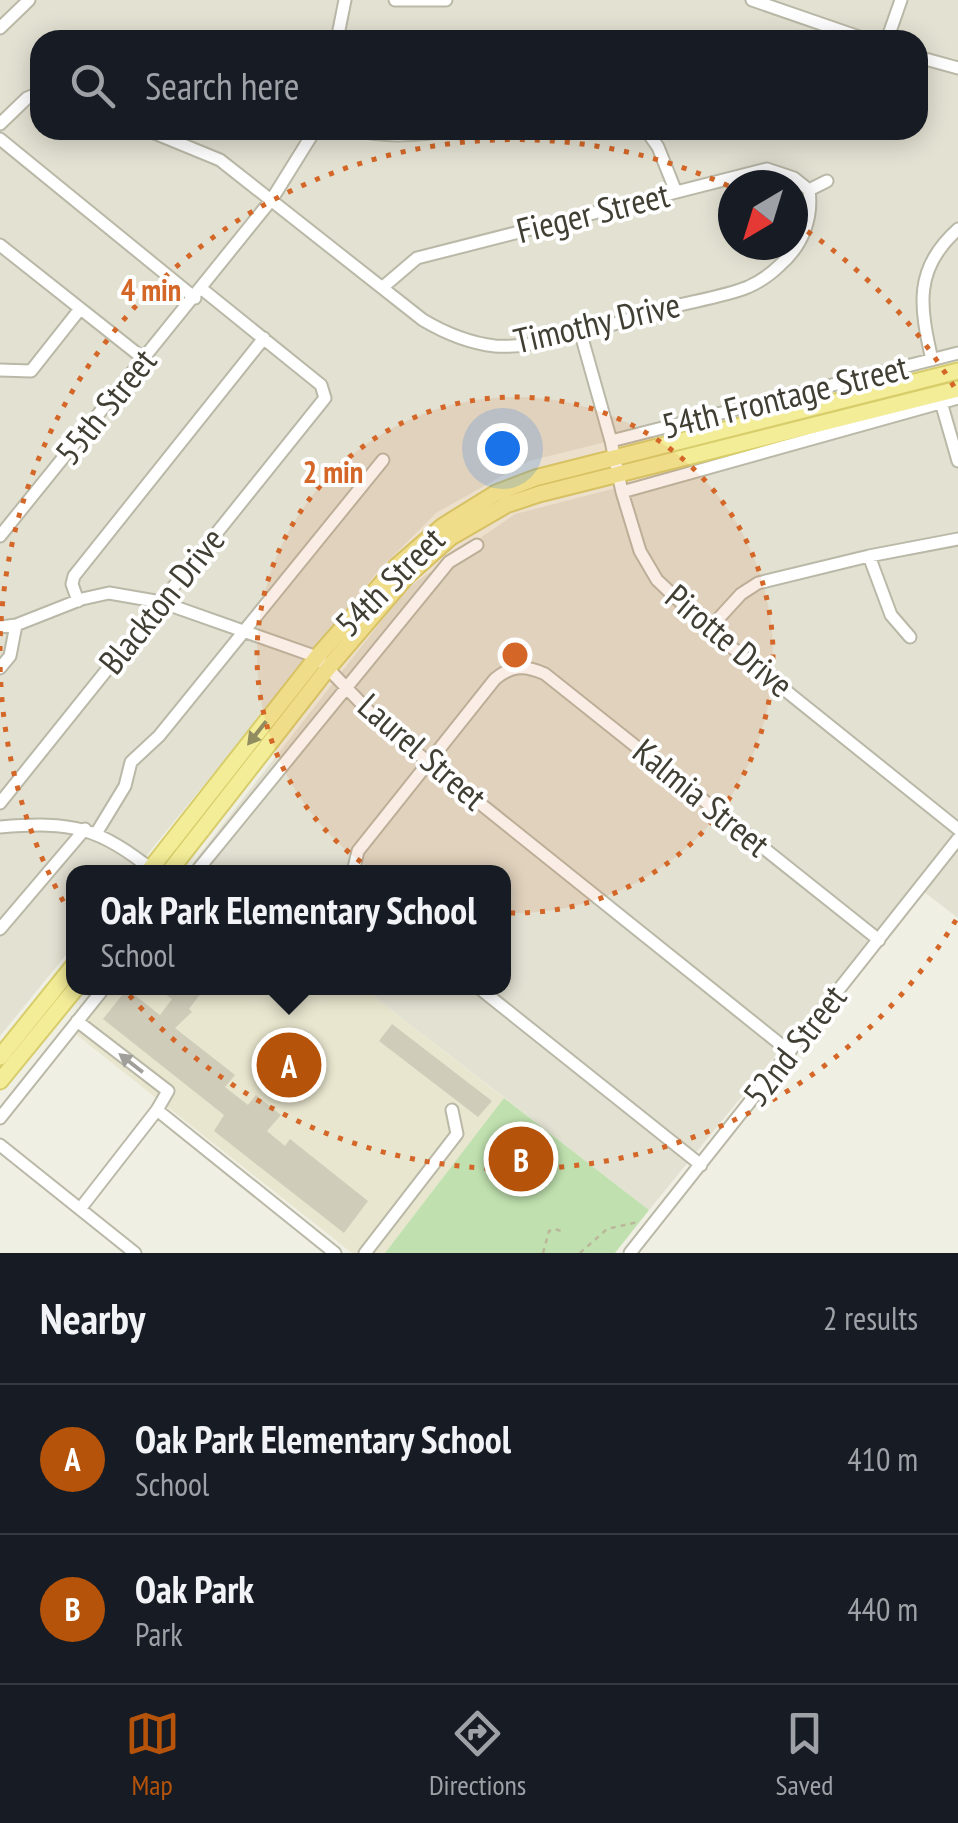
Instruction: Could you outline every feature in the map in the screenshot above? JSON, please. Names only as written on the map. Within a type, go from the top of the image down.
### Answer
[{"type":"main road","name":"54th Street","points":[[174,865],[397,566],[443,526],[496,493],[612,449],[958,371]]},
{"type":"main road","name":"54th Street","points":[[157,865],[323,662],[406,576],[450,537],[506,505],[539,494],[620,484],[958,389]]},
{"type":"main road","points":[[0,1057],[66,975]]},
{"type":"main road","points":[[0,1082],[70,995]]},
{"type":"street","points":[[0,28],[29,0]]},
{"type":"street","points":[[339,30],[345,0]]},
{"type":"street","points":[[396,0],[446,0]]},
{"type":"street","points":[[752,0],[839,30]]},
{"type":"street","points":[[890,30],[901,0]]},
{"type":"street","points":[[928,60],[958,68]]},
{"type":"street","points":[[0,124],[30,97]]},
{"type":"street","points":[[0,139],[198,294],[264,338],[74,576],[72,584],[78,601]]},
{"type":"street","name":"Timothy Drive","points":[[171,140],[220,160],[428,322],[472,341],[519,346],[750,286],[780,266],[796,248],[807,226],[809,190]]},
{"type":"street","name":"55th Street","points":[[0,536],[198,294],[272,199],[309,140]]},
{"type":"street","points":[[654,140],[676,192]]},
{"type":"street","name":"Fieger Street","points":[[382,287],[418,258],[767,169],[794,178],[809,190]]},
{"type":"street","points":[[809,190],[827,181]]},
{"type":"street","points":[[932,360],[922,312],[922,290],[934,256],[958,229]]},
{"type":"street","points":[[0,245],[144,359]]},
{"type":"street","points":[[0,370],[31,371],[80,308]]},
{"type":"street","name":"Pirotte Drive","points":[[580,332],[640,551],[657,580],[710,629],[958,829]]},
{"type":"street","name":"Blackton Drive","points":[[0,803],[325,398],[320,386],[264,338]]},
{"type":"street","name":"54th Frontage Street","points":[[612,449],[958,353]]},
{"type":"street","name":"54th Frontage Street","points":[[620,484],[958,398]]},
{"type":"street","points":[[941,402],[958,461]]},
{"type":"street","points":[[0,929],[91,830],[125,786],[131,762],[160,736],[383,460]]},
{"type":"street","points":[[710,629],[741,594],[758,583],[958,539]]},
{"type":"street","points":[[202,865],[449,562],[476,545]]},
{"type":"street","points":[[869,556],[891,615],[910,637]]},
{"type":"street","name":"Laurel Street","points":[[0,628],[109,594],[161,602],[323,662],[382,724],[428,763],[790,1052]]},
{"type":"street","points":[[0,668],[10,656],[16,625]]},
{"type":"street","name":"Kalmia Street","points":[[428,763],[495,679],[518,666],[545,674],[879,940]]},
{"type":"street","points":[[354,865],[358,851],[428,763]]},
{"type":"street","points":[[0,827],[44,824],[91,830],[143,865]]},
{"type":"street","name":"52nd Street","points":[[630,1253],[958,839]]},
{"type":"street","points":[[0,1118],[98,995]]},
{"type":"street","points":[[488,995],[701,1165]]},
{"type":"street","points":[[77,1021],[168,1091],[80,1210]]},
{"type":"street","points":[[157,1110],[335,1253]]},
{"type":"street","points":[[365,1253],[457,1134],[452,1110]]},
{"type":"street","points":[[0,1145],[135,1253]]},
{"type":"path","points":[[580,1253],[607,1229],[650,1221],[654,1224]]},
{"type":"path","points":[[543,1253],[549,1232],[564,1232]]},
{"type":"shaded area","points":[[0,0],[958,0],[958,355],[529,461],[436,513],[379,570],[139,865],[66,865],[66,955],[0,1036]]},
{"type":"shaded area","points":[[958,400],[958,918],[915,885],[649,1210],[372,995],[511,995],[511,865],[191,865],[407,588],[515,514]]},
{"type":"shaded area","points":[[103,995],[372,995],[504,1098],[385,1253],[352,1253],[73,1032]]},
{"type":"green space","points":[[504,1098],[649,1210],[615,1253],[385,1253]]},
{"type":"building","points":[[122,995],[135,995],[160,1015],[172,999],[167,995],[200,995],[189,1009],[192,1012],[175,1028],[235,1075],[225,1087],[248,1105],[256,1095],[281,1115],[267,1131],[285,1146],[290,1139],[368,1201],[344,1233],[214,1131],[224,1115],[103,1019]]},
{"type":"building","points":[[392,1024],[492,1101],[478,1117],[379,1041]]},
{"type":"place","name":"Oak Park Elementary School","points":[[289,1065]]},
{"type":"place","name":"Oak Park","points":[[521,1159]]}]
